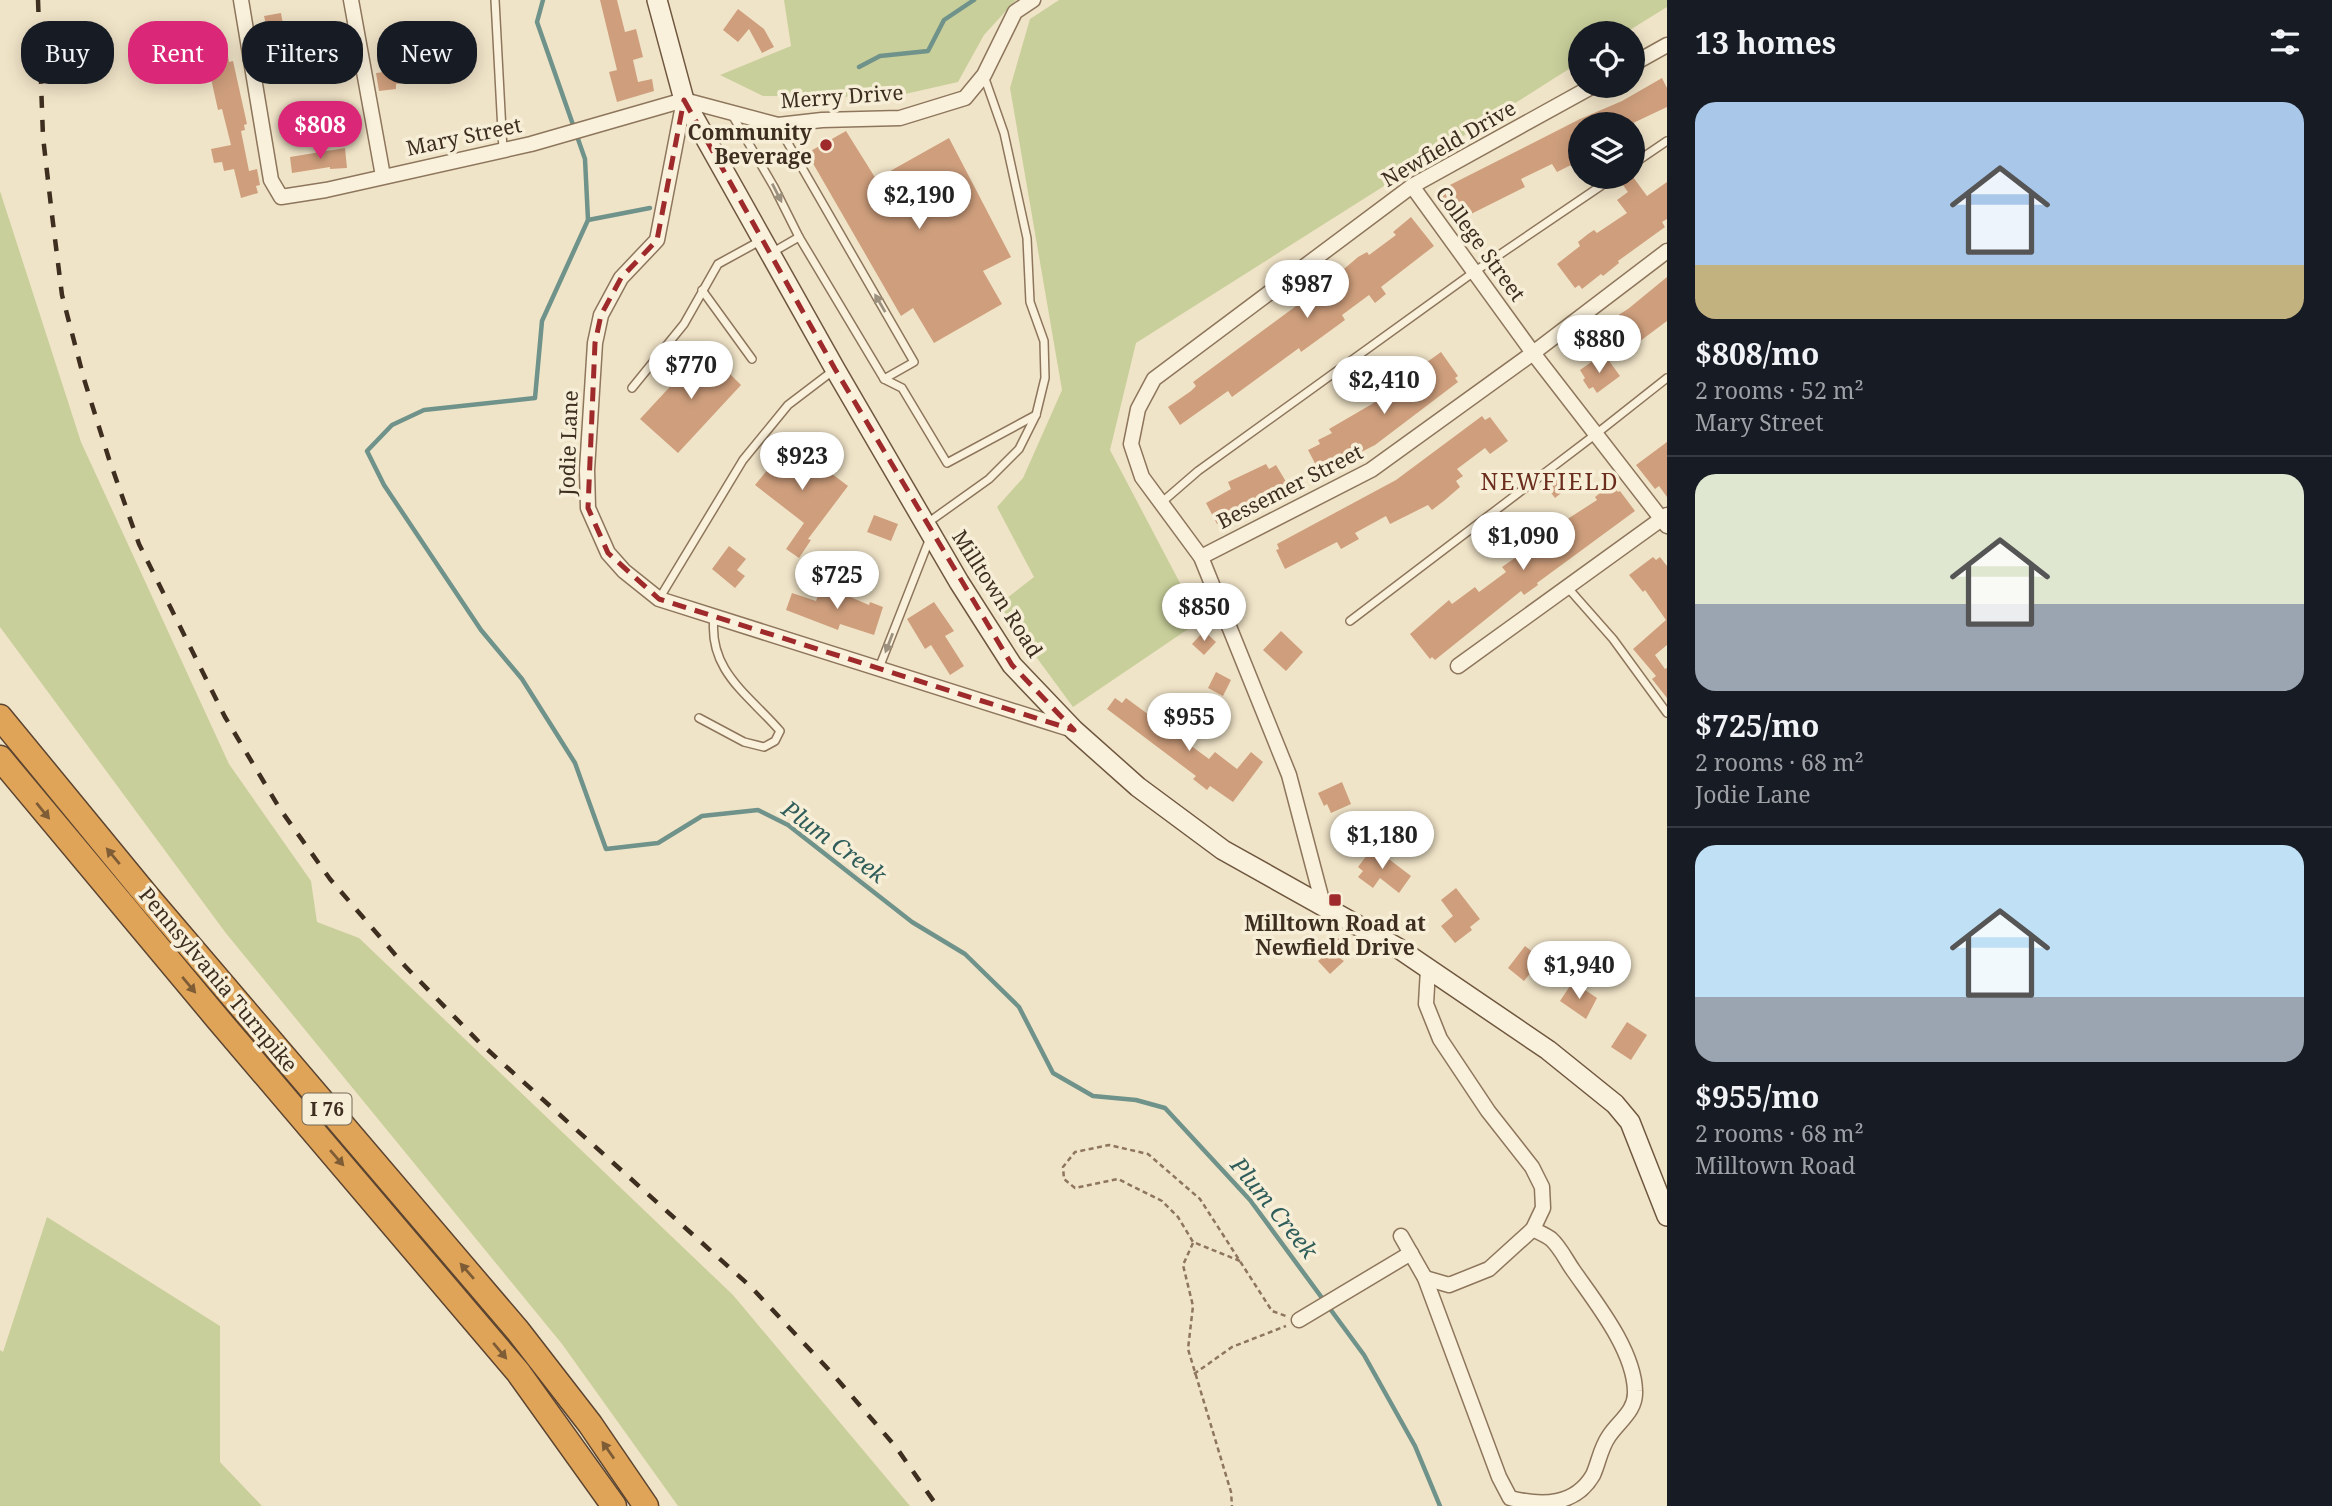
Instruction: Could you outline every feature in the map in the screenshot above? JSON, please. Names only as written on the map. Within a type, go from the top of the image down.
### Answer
[{"type":"highway","name":"Pennsylvania Turnpike","points":[[0,717],[146,896],[518,1331],[590,1424],[646,1506]]},
{"type":"highway","name":"Pennsylvania Turnpike","points":[[0,758],[182,977],[518,1372],[614,1506]]},
{"type":"street","name":"Mary Street","points":[[241,0],[271,180],[281,197],[326,190],[565,136],[684,100]]},
{"type":"street","points":[[351,0],[383,176]]},
{"type":"street","name":"Milltown Road","points":[[657,0],[684,100],[835,369],[928,529],[1012,665],[1074,730],[1138,787],[1223,850],[1398,948],[1548,1050],[1615,1104],[1630,1122],[1667,1216]]},
{"type":"street","name":"Merry Drive","points":[[684,100],[778,125],[822,120],[900,118],[965,99],[984,75],[1015,12],[1033,0]]},
{"type":"street","points":[[1645,57],[1667,45]]},
{"type":"street","name":"Newfield Drive","points":[[1324,908],[1289,775],[1201,557],[1142,477],[1131,444],[1138,409],[1154,379],[1412,186],[1571,98]]},
{"type":"street","name":"Jodie Lane","points":[[684,100],[657,240],[621,278],[601,315],[595,343],[587,470],[588,508],[608,553],[624,571],[659,599],[1074,730]]},
{"type":"street","name":"College Street","points":[[1412,186],[1596,435],[1665,520]]},
{"type":"street","name":"Bessemer Street","points":[[1201,557],[1371,470],[1534,353],[1667,251]]},
{"type":"street","points":[[1458,666],[1665,520]]},
{"type":"street","points":[[1425,1278],[1449,1285],[1489,1269],[1533,1229],[1543,1208],[1542,1187],[1532,1167],[1488,1111],[1440,1039],[1426,1004],[1428,969]]},
{"type":"street","points":[[1401,1236],[1425,1278],[1499,1477],[1510,1498],[1533,1506],[1550,1505],[1576,1496],[1593,1475],[1599,1454],[1609,1435],[1629,1413],[1636,1393],[1629,1363],[1607,1318],[1552,1240],[1533,1229]]},
{"type":"street","points":[[1299,1321],[1411,1253]]},
{"type":"lane","points":[[495,0],[503,150]]},
{"type":"lane","points":[[879,668],[928,529],[989,479],[1019,449],[1036,415],[1045,378],[1044,341],[1030,302],[1027,238],[1004,133],[984,75]]},
{"type":"lane","points":[[731,113],[774,187],[799,237],[884,379],[902,388],[947,463],[1036,415]]},
{"type":"lane","points":[[778,125],[914,362],[884,379]]},
{"type":"lane","points":[[1645,156],[1667,141]]},
{"type":"lane","points":[[1161,503],[1198,471],[1474,272],[1596,189]]},
{"type":"lane","points":[[632,388],[684,324],[718,264],[799,237]]},
{"type":"lane","points":[[702,290],[752,359]]},
{"type":"lane","points":[[659,599],[743,460],[788,405],[835,369]]},
{"type":"lane","points":[[1350,621],[1667,378]]},
{"type":"lane","points":[[1567,587],[1613,639],[1667,713]]},
{"type":"lane","points":[[699,718],[744,741],[764,747],[775,741],[780,731],[726,673],[716,655],[712,633],[714,616]]},
{"type":"path","points":[[1240,1261],[1194,1242],[1178,1217],[1163,1201],[1118,1179],[1075,1188],[1064,1179],[1063,1167],[1075,1152],[1109,1145],[1147,1154],[1199,1199],[1240,1261],[1272,1311],[1299,1321]]},
{"type":"path","points":[[1194,1242],[1183,1265],[1193,1307],[1188,1349],[1231,1492],[1232,1506]]},
{"type":"path","points":[[1194,1374],[1232,1347],[1299,1321]]},
{"type":"highlighted area","points":[[684,100],[835,369],[1012,665],[1074,730],[659,599],[608,553],[588,508],[595,343],[601,315],[621,278],[657,240]]},
{"type":"green space","points":[[784,0],[1016,0],[984,35],[958,82],[892,97],[763,96],[720,75],[791,46]]},
{"type":"green space","points":[[1059,0],[1667,0],[1667,7],[1644,21],[1568,21],[1568,70],[1136,343],[1110,450],[1200,621],[1073,707],[998,605],[1034,577],[997,507],[1023,478],[1062,390],[1010,88],[1030,19]]},
{"type":"green space","points":[[0,191],[81,442],[229,764],[311,881],[317,922],[359,938],[733,1295],[910,1506],[678,1506],[562,1344],[225,932],[0,627]]},
{"type":"green space","points":[[47,1217],[220,1326],[220,1462],[262,1506],[0,1506],[0,1350],[3,1352]]},
{"type":"building","points":[[600,0],[617,0],[625,32],[636,29],[643,57],[633,60],[638,82],[652,79],[654,91],[617,102],[609,72],[617,70]]},
{"type":"building","points":[[738,9],[764,29],[774,47],[762,53],[749,29],[738,42],[723,30]]},
{"type":"building","points":[[281,13],[282,21],[265,21],[264,16]]},
{"type":"building","points":[[228,56],[229,62],[233,61],[247,124],[244,125],[245,130],[241,131],[249,171],[257,169],[260,185],[256,186],[258,193],[241,198],[234,169],[224,171],[222,162],[214,163],[211,149],[231,145],[222,109],[218,110],[212,84],[228,84]]},
{"type":"building","points":[[1662,78],[1667,88],[1667,107],[1645,117],[1645,112],[1596,112],[1627,98],[1645,98],[1645,88]]},
{"type":"building","points":[[378,84],[396,84],[396,89],[379,91]]},
{"type":"building","points":[[1568,125],[1568,166],[1557,172],[1552,164],[1521,179],[1525,187],[1453,223],[1438,191]]},
{"type":"building","points":[[846,131],[876,179],[949,138],[1011,257],[983,271],[1002,304],[934,343],[913,308],[901,316],[807,153]]},
{"type":"building","points":[[345,148],[347,168],[330,167],[292,173],[290,157]]},
{"type":"building","points":[[1667,182],[1667,219],[1662,222],[1665,227],[1618,261],[1619,263],[1603,276],[1601,274],[1582,289],[1579,285],[1575,288],[1557,264],[1580,246],[1578,242],[1588,234],[1594,230],[1597,233],[1627,213],[1617,200],[1628,192],[1626,189],[1642,189],[1647,196]]},
{"type":"building","points":[[1411,217],[1434,246],[1381,287],[1386,294],[1375,303],[1369,295],[1342,315],[1345,320],[1301,352],[1299,348],[1232,397],[1228,391],[1180,425],[1168,407],[1196,386],[1193,382],[1330,281],[1358,257],[1367,252],[1369,255],[1396,235],[1393,232]]},
{"type":"building","points":[[1667,277],[1667,321],[1624,353],[1604,324],[1628,309]]},
{"type":"building","points":[[705,349],[741,385],[678,453],[640,419]]},
{"type":"building","points":[[1441,352],[1458,376],[1455,378],[1458,382],[1375,445],[1324,471],[1322,467],[1318,469],[1308,450],[1320,444],[1318,440],[1332,433],[1329,429],[1372,404],[1395,385],[1400,392],[1429,372],[1423,365]]},
{"type":"building","points":[[1597,358],[1601,363],[1607,358],[1620,376],[1597,393],[1593,387],[1589,389],[1580,370]]},
{"type":"building","points":[[1482,416],[1485,420],[1490,417],[1508,441],[1490,454],[1485,448],[1457,469],[1463,476],[1456,481],[1460,487],[1445,500],[1432,510],[1428,505],[1390,524],[1386,516],[1355,533],[1359,539],[1341,549],[1337,542],[1285,569],[1276,550],[1279,549],[1277,544],[1396,480]]},
{"type":"building","points":[[790,442],[848,486],[808,539],[811,540],[799,558],[786,549],[804,523],[755,485]]},
{"type":"building","points":[[1667,442],[1667,497],[1659,486],[1655,489],[1636,465]]},
{"type":"building","points":[[1266,464],[1269,469],[1276,465],[1291,490],[1223,524],[1222,521],[1217,524],[1206,503],[1231,489],[1228,482]]},
{"type":"building","points":[[1556,479],[1565,490],[1555,498],[1546,486]]},
{"type":"building","points":[[1612,484],[1635,511],[1524,595],[1521,591],[1435,660],[1432,657],[1430,659],[1410,634],[1449,600],[1452,604],[1475,587],[1479,592],[1506,572],[1502,567],[1551,533],[1550,530],[1554,527],[1550,521],[1560,513],[1566,520],[1597,500],[1595,497]]},
{"type":"building","points":[[874,515],[898,524],[891,541],[867,532]]},
{"type":"building","points":[[729,546],[746,559],[737,570],[745,576],[735,588],[712,569]]},
{"type":"building","points":[[1653,557],[1656,560],[1660,557],[1667,566],[1667,645],[1655,655],[1665,669],[1667,668],[1667,698],[1652,679],[1656,676],[1633,649],[1666,620],[1645,590],[1643,592],[1629,575]]},
{"type":"building","points":[[821,588],[869,605],[870,602],[883,607],[874,635],[840,624],[838,630],[786,610],[792,593],[816,601]]},
{"type":"building","points":[[934,602],[954,631],[945,636],[964,666],[950,675],[931,645],[925,649],[907,619]]},
{"type":"building","points":[[1204,631],[1216,642],[1204,655],[1192,644]]},
{"type":"building","points":[[1281,631],[1303,652],[1286,671],[1263,650]]},
{"type":"building","points":[[1216,672],[1231,680],[1223,696],[1208,688]]},
{"type":"building","points":[[1115,698],[1122,703],[1126,698],[1209,759],[1215,752],[1237,769],[1251,752],[1263,762],[1233,802],[1210,786],[1207,790],[1193,779],[1196,776],[1107,709]]},
{"type":"building","points":[[1342,782],[1351,804],[1331,813],[1318,793]]},
{"type":"building","points":[[1373,847],[1411,876],[1399,893],[1380,878],[1373,888],[1358,877],[1363,871],[1358,867]]},
{"type":"building","points":[[1456,888],[1480,919],[1470,927],[1472,930],[1455,943],[1441,926],[1453,916],[1441,900]]},
{"type":"building","points":[[1337,937],[1350,951],[1330,974],[1318,961],[1323,957],[1320,953]]},
{"type":"building","points":[[1525,946],[1553,968],[1543,981],[1532,971],[1524,981],[1508,968]]},
{"type":"building","points":[[1570,986],[1579,993],[1582,988],[1597,998],[1586,1019],[1560,1001]]},
{"type":"building","points":[[1627,1022],[1647,1035],[1631,1060],[1611,1047]]},
{"type":"waterway","name":"Plum Creek","points":[[543,0],[537,22],[585,159],[588,220],[542,321],[535,398],[424,410],[392,425],[367,451],[384,485],[481,630],[522,679],[575,763],[606,849],[658,843],[702,816],[758,810],[788,825],[912,922],[965,954],[1019,1007],[1053,1073],[1093,1096],[1136,1100],[1165,1108],[1250,1200],[1364,1355],[1415,1446],[1440,1506]]},
{"type":"waterway","points":[[859,67],[880,56],[928,51],[944,20],[974,0]]},
{"type":"waterway","points":[[588,220],[650,208]]},
{"type":"railway","points":[[38,0],[43,137],[62,295],[84,379],[139,544],[225,717],[280,809],[330,879],[405,966],[479,1042],[751,1287],[830,1371],[896,1447],[937,1506]]},
{"type":"place","name":"Community Beverage","points":[[826,145]]},
{"type":"place","name":"Milltown Road at Newfield Drive","points":[[1335,900]]},
{"type":"district","name":"NEWFIELD","points":[[1550,482]]}]
